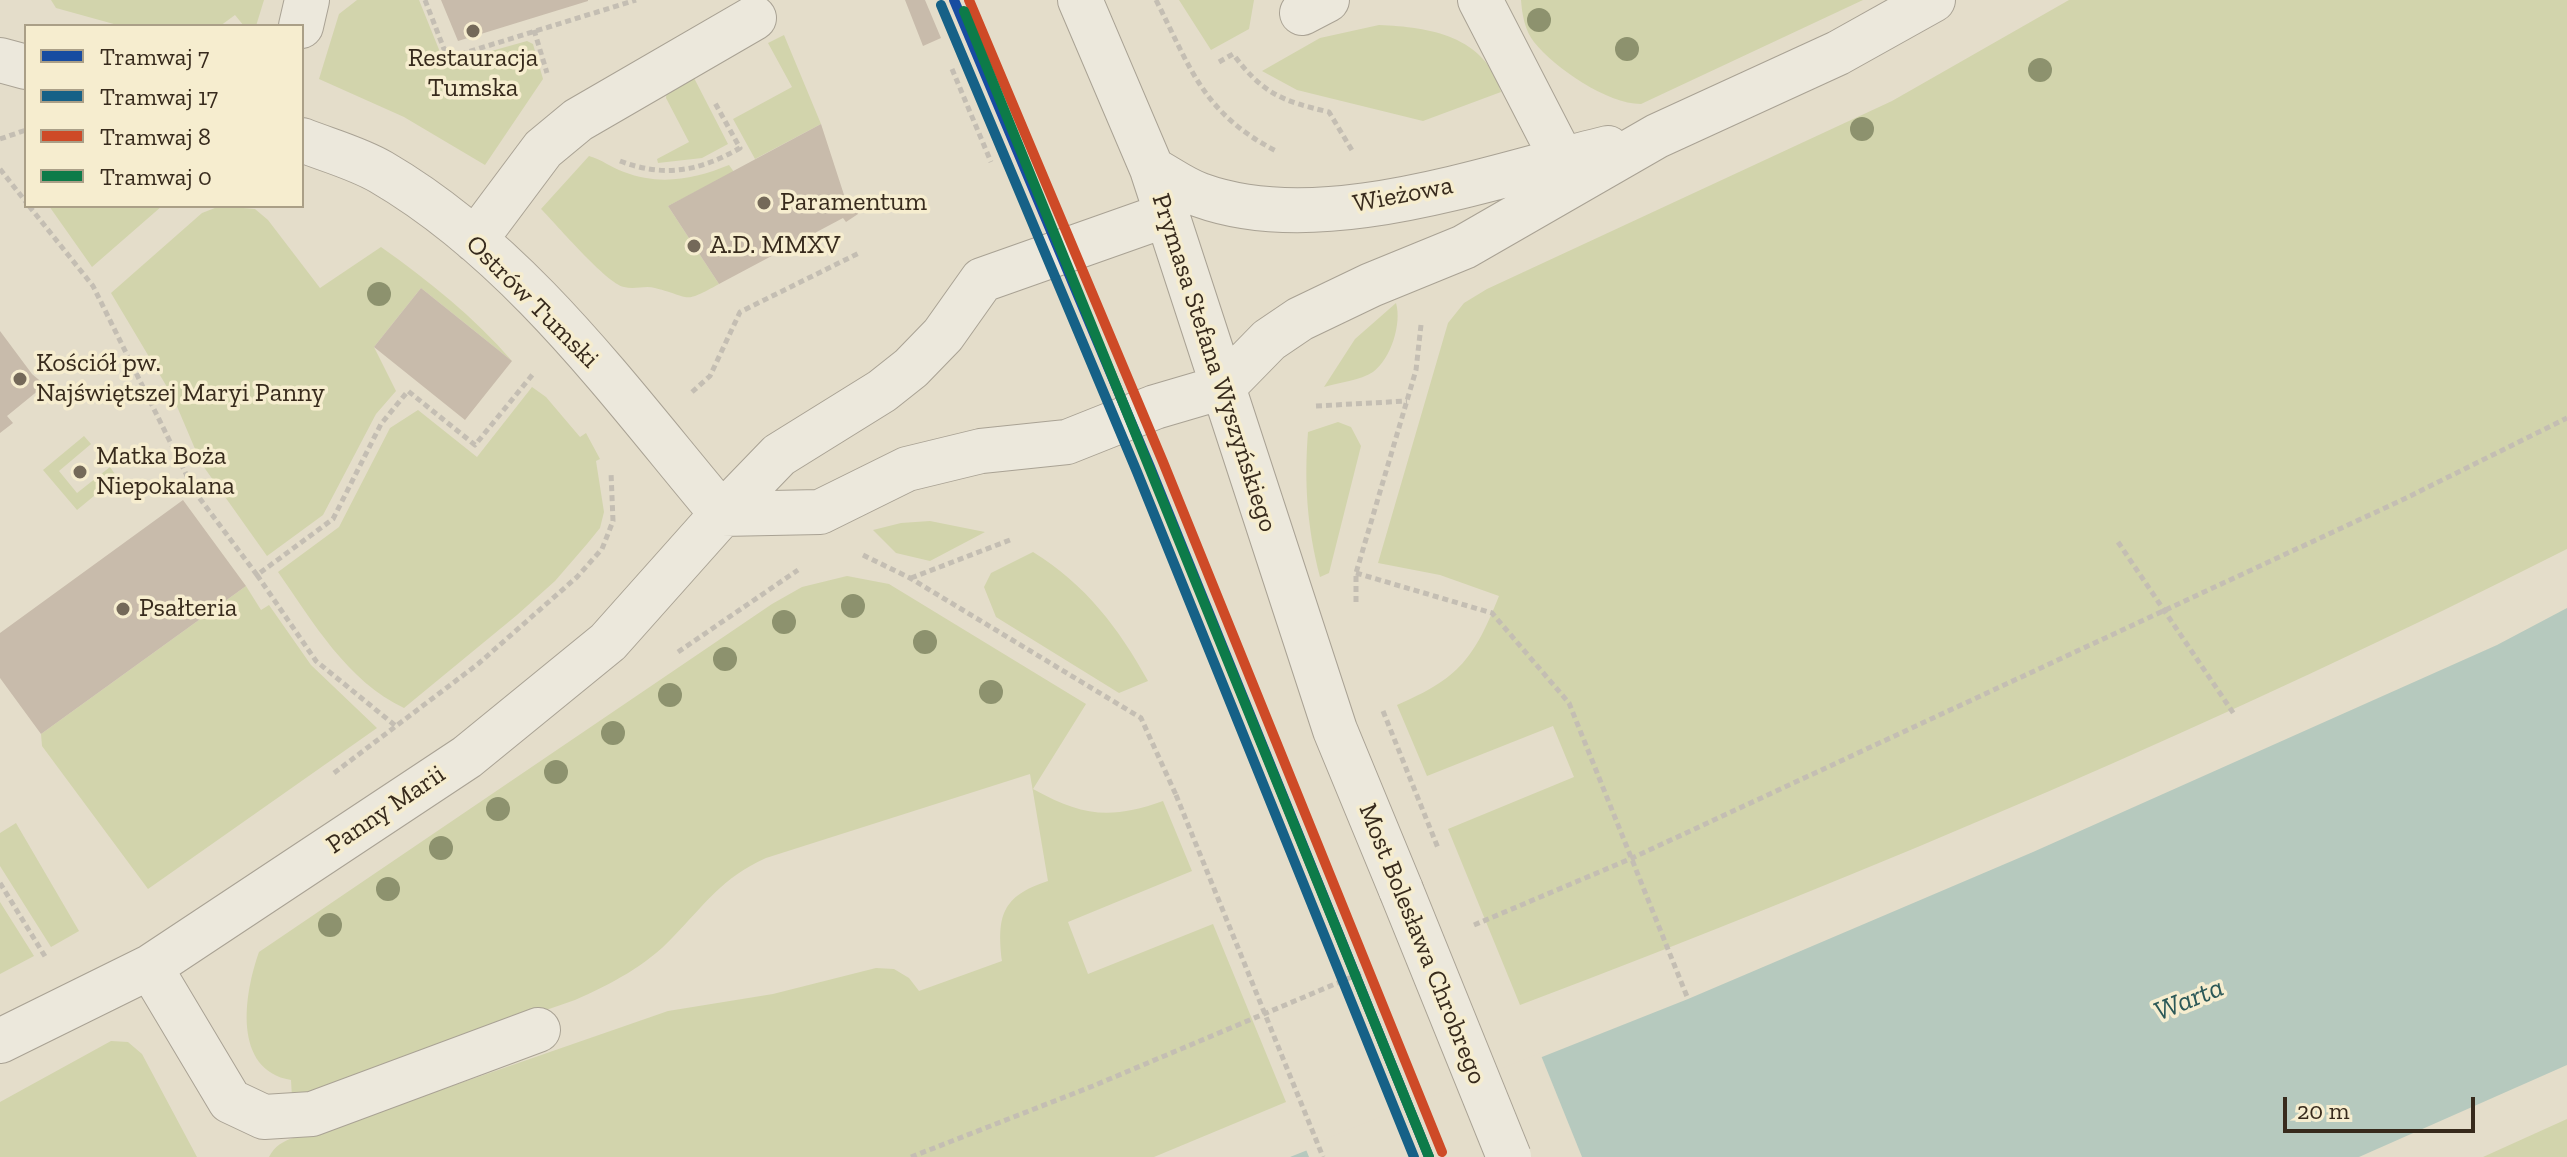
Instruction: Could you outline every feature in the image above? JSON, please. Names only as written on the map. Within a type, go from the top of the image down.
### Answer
[{"type":"street","points":[[301,24],[307,0]]},
{"type":"street","name":"Prymasa Stefana Wyszyńskiego","points":[[1080,0],[1152,169],[1335,730]]},
{"type":"street","points":[[1480,0],[1562,159]]},
{"type":"street","name":"Wieżowa","points":[[1223,387],[1269,340],[1300,319],[1371,285],[1464,247],[1657,136],[1838,53],[1933,0]]},
{"type":"street","points":[[475,240],[543,149],[578,120],[754,18]]},
{"type":"street","name":"Wieżowa","points":[[1152,169],[1199,194],[1236,204],[1300,210],[1378,205],[1657,136]]},
{"type":"street","name":"Ostrów Tumski","points":[[304,141],[380,171],[475,240],[566,332],[722,514]]},
{"type":"street","name":"Panny Marii","points":[[0,1041],[150,967],[467,757],[608,642],[779,455],[882,391],[911,368],[943,335],[982,280],[1166,215]]},
{"type":"street","points":[[722,514],[820,512],[907,469],[981,451],[1067,442],[1155,407],[1223,387]]},
{"type":"street","name":"Most Bolesława Chrobrego","points":[[1335,730],[1509,1157]]},
{"type":"street","points":[[150,967],[230,1101],[264,1117],[322,1111],[538,1030]]},
{"type":"path","points":[[425,0],[444,49],[458,55],[636,0]]},
{"type":"path","points":[[1156,0],[1205,97],[1241,132],[1281,153]]},
{"type":"path","points":[[1219,62],[1233,54],[1253,81],[1275,97],[1329,112],[1355,156],[1344,158]]},
{"type":"path","points":[[952,69],[991,162]]},
{"type":"path","points":[[0,139],[24,131]]},
{"type":"path","points":[[0,169],[24,199]]},
{"type":"path","points":[[31,208],[93,286],[195,492],[316,661],[397,727],[478,664],[577,577],[602,549],[613,521],[614,481],[609,463]]},
{"type":"path","points":[[649,428],[710,376],[740,312],[859,253]]},
{"type":"path","points":[[1356,604],[1356,573],[1416,370],[1422,315]]},
{"type":"path","points":[[257,575],[333,519],[381,424],[408,391],[475,445],[526,382]]},
{"type":"path","points":[[1316,406],[1407,401]]},
{"type":"path","points":[[1470,926],[1630,859],[2165,610],[2567,418]]},
{"type":"path","points":[[910,578],[1010,540]]},
{"type":"path","points":[[2118,542],[2234,714]]},
{"type":"path","points":[[848,549],[910,578],[1141,718],[1176,795],[1323,1157]]},
{"type":"path","points":[[1356,573],[1492,613],[1569,703],[1688,999]]},
{"type":"path","points":[[1378,698],[1383,711]]},
{"type":"path","points":[[0,883],[49,962]]},
{"type":"path","points":[[911,1157],[1093,1086],[1383,963]]},
{"type":"green space","points":[[51,0],[264,0],[257,24],[242,24],[235,15],[223,24],[114,24],[56,8]]},
{"type":"green space","points":[[357,0],[419,0],[440,52],[456,61],[527,41],[533,44],[543,79],[485,165],[404,117],[319,79],[339,14]]},
{"type":"green space","points":[[1179,0],[1254,0],[1249,29],[1211,50]]},
{"type":"green space","points":[[1521,0],[1863,0],[1641,104],[1598,91],[1555,63],[1531,38],[1524,22]]},
{"type":"green space","points":[[2069,0],[2567,0],[2567,549],[2311,674],[2050,791],[1785,901],[1520,1005],[1448,829],[1574,777],[1553,726],[1427,776],[1397,705],[1436,685],[1462,664],[1481,635],[1499,596],[1440,575],[1378,563],[1448,323],[1464,303],[1487,289],[1892,101]]},
{"type":"green space","points":[[1379,25],[1417,28],[1453,38],[1482,58],[1501,92],[1423,121],[1297,90],[1262,71],[1320,38]]},
{"type":"green space","points":[[784,35],[821,124],[755,159],[733,119],[792,87],[768,43]]},
{"type":"green space","points":[[693,76],[728,144],[702,158],[658,163],[657,159],[689,142],[666,98],[667,91]]},
{"type":"green space","points":[[589,156],[624,172],[664,180],[703,174],[729,165],[734,172],[668,206],[719,284],[687,297],[651,287],[624,287],[594,265],[541,209]]},
{"type":"green space","points":[[50,208],[160,208],[92,267]]},
{"type":"green space","points":[[215,208],[255,209],[268,220],[320,288],[381,247],[450,300],[512,361],[421,288],[374,347],[396,391],[376,414],[323,515],[267,556],[201,463],[173,397],[111,293],[202,213]]},
{"type":"green space","points":[[1396,303],[1394,340],[1379,366],[1362,377],[1324,387],[1355,339]]},
{"type":"green space","points":[[532,387],[546,397],[580,437],[586,433],[600,459],[596,461],[604,512],[600,528],[555,581],[404,708],[365,682],[348,666],[318,630],[278,572],[339,527],[390,428],[418,410],[477,457]]},
{"type":"green space","points":[[1338,422],[1351,427],[1361,446],[1329,573],[1320,577],[1308,505],[1308,432]]},
{"type":"green space","points":[[84,436],[91,444],[59,471],[77,493],[110,467],[117,477],[77,510],[43,470]]},
{"type":"green space","points":[[930,521],[985,532],[930,561],[896,553],[873,530],[901,523]]},
{"type":"green space","points":[[1033,552],[1085,593],[1125,643],[1148,681],[1119,693],[996,617],[984,587],[991,573]]},
{"type":"green space","points":[[847,576],[889,584],[1086,704],[1033,789],[1067,805],[1096,812],[1127,811],[1163,801],[1192,871],[1068,922],[1088,974],[1213,924],[1286,1102],[1154,1157],[269,1157],[280,1144],[295,1137],[328,1129],[668,1011],[773,994],[876,968],[894,969],[909,978],[919,991],[1002,961],[1000,932],[1011,901],[1048,881],[1030,774],[766,858],[726,883],[651,957],[615,981],[575,1000],[292,1098],[291,1080],[272,1073],[259,1062],[251,1046],[247,1008],[259,952],[772,604],[802,587]]},
{"type":"green space","points":[[246,586],[261,610],[269,605],[311,665],[377,728],[148,889],[42,746],[41,734]]},
{"type":"green space","points":[[16,823],[79,931],[51,947],[0,866],[0,833]]},
{"type":"green space","points":[[0,902],[34,956],[0,974]]},
{"type":"green space","points":[[111,1041],[128,1042],[142,1054],[197,1157],[0,1157],[0,1102]]},
{"type":"green space","points":[[2567,1119],[2567,1157],[2483,1157]]},
{"type":"water","name":"Warta","points":[[2567,608],[2567,1065],[2359,1157],[1290,1157],[1688,999],[2033,852],[2497,645]]},
{"type":"pier","points":[[1540,1053],[1582,1157],[1309,1157],[1305,1147]]},
{"type":"building","name":"Restauracja Tumska","points":[[441,0],[588,0],[588,1],[458,41]]},
{"type":"building","points":[[905,0],[925,0],[941,38],[923,46]]},
{"type":"building","name":"Paramentum","points":[[821,124],[846,201],[854,198],[858,214],[846,222],[843,218],[719,284],[668,206]]},
{"type":"building","points":[[421,288],[512,361],[465,420],[374,347]]},
{"type":"building","name":"Kościół pw. Najświętszej Maryi Panny","points":[[0,331],[32,374],[45,385],[7,416],[13,423],[0,433]]},
{"type":"building","name":"Psałteria","points":[[183,500],[246,586],[41,734],[0,678],[0,633]]},
{"type":"tram line","name":"7","points":[[954,0],[1150,467],[1429,1157]]},
{"type":"tram line","name":"8","points":[[969,0],[1163,462],[1442,1152]]},
{"type":"tram line","name":"17","points":[[941,5],[1137,472],[1414,1157]]},
{"type":"tram line","name":"0","points":[[964,11],[1429,1157]]},
{"type":"place","name":"Restauracja Tumska","points":[[473,31]]},
{"type":"place","name":"Paramentum","points":[[764,203]]},
{"type":"place","name":"A.D. MMXV","points":[[694,246]]},
{"type":"place","name":"Kościół pw. Najświętszej Maryi Panny","points":[[20,379]]},
{"type":"place","name":"Matka Boża Niepokalana","points":[[80,472]]},
{"type":"place","name":"Psałteria","points":[[123,609]]}]
